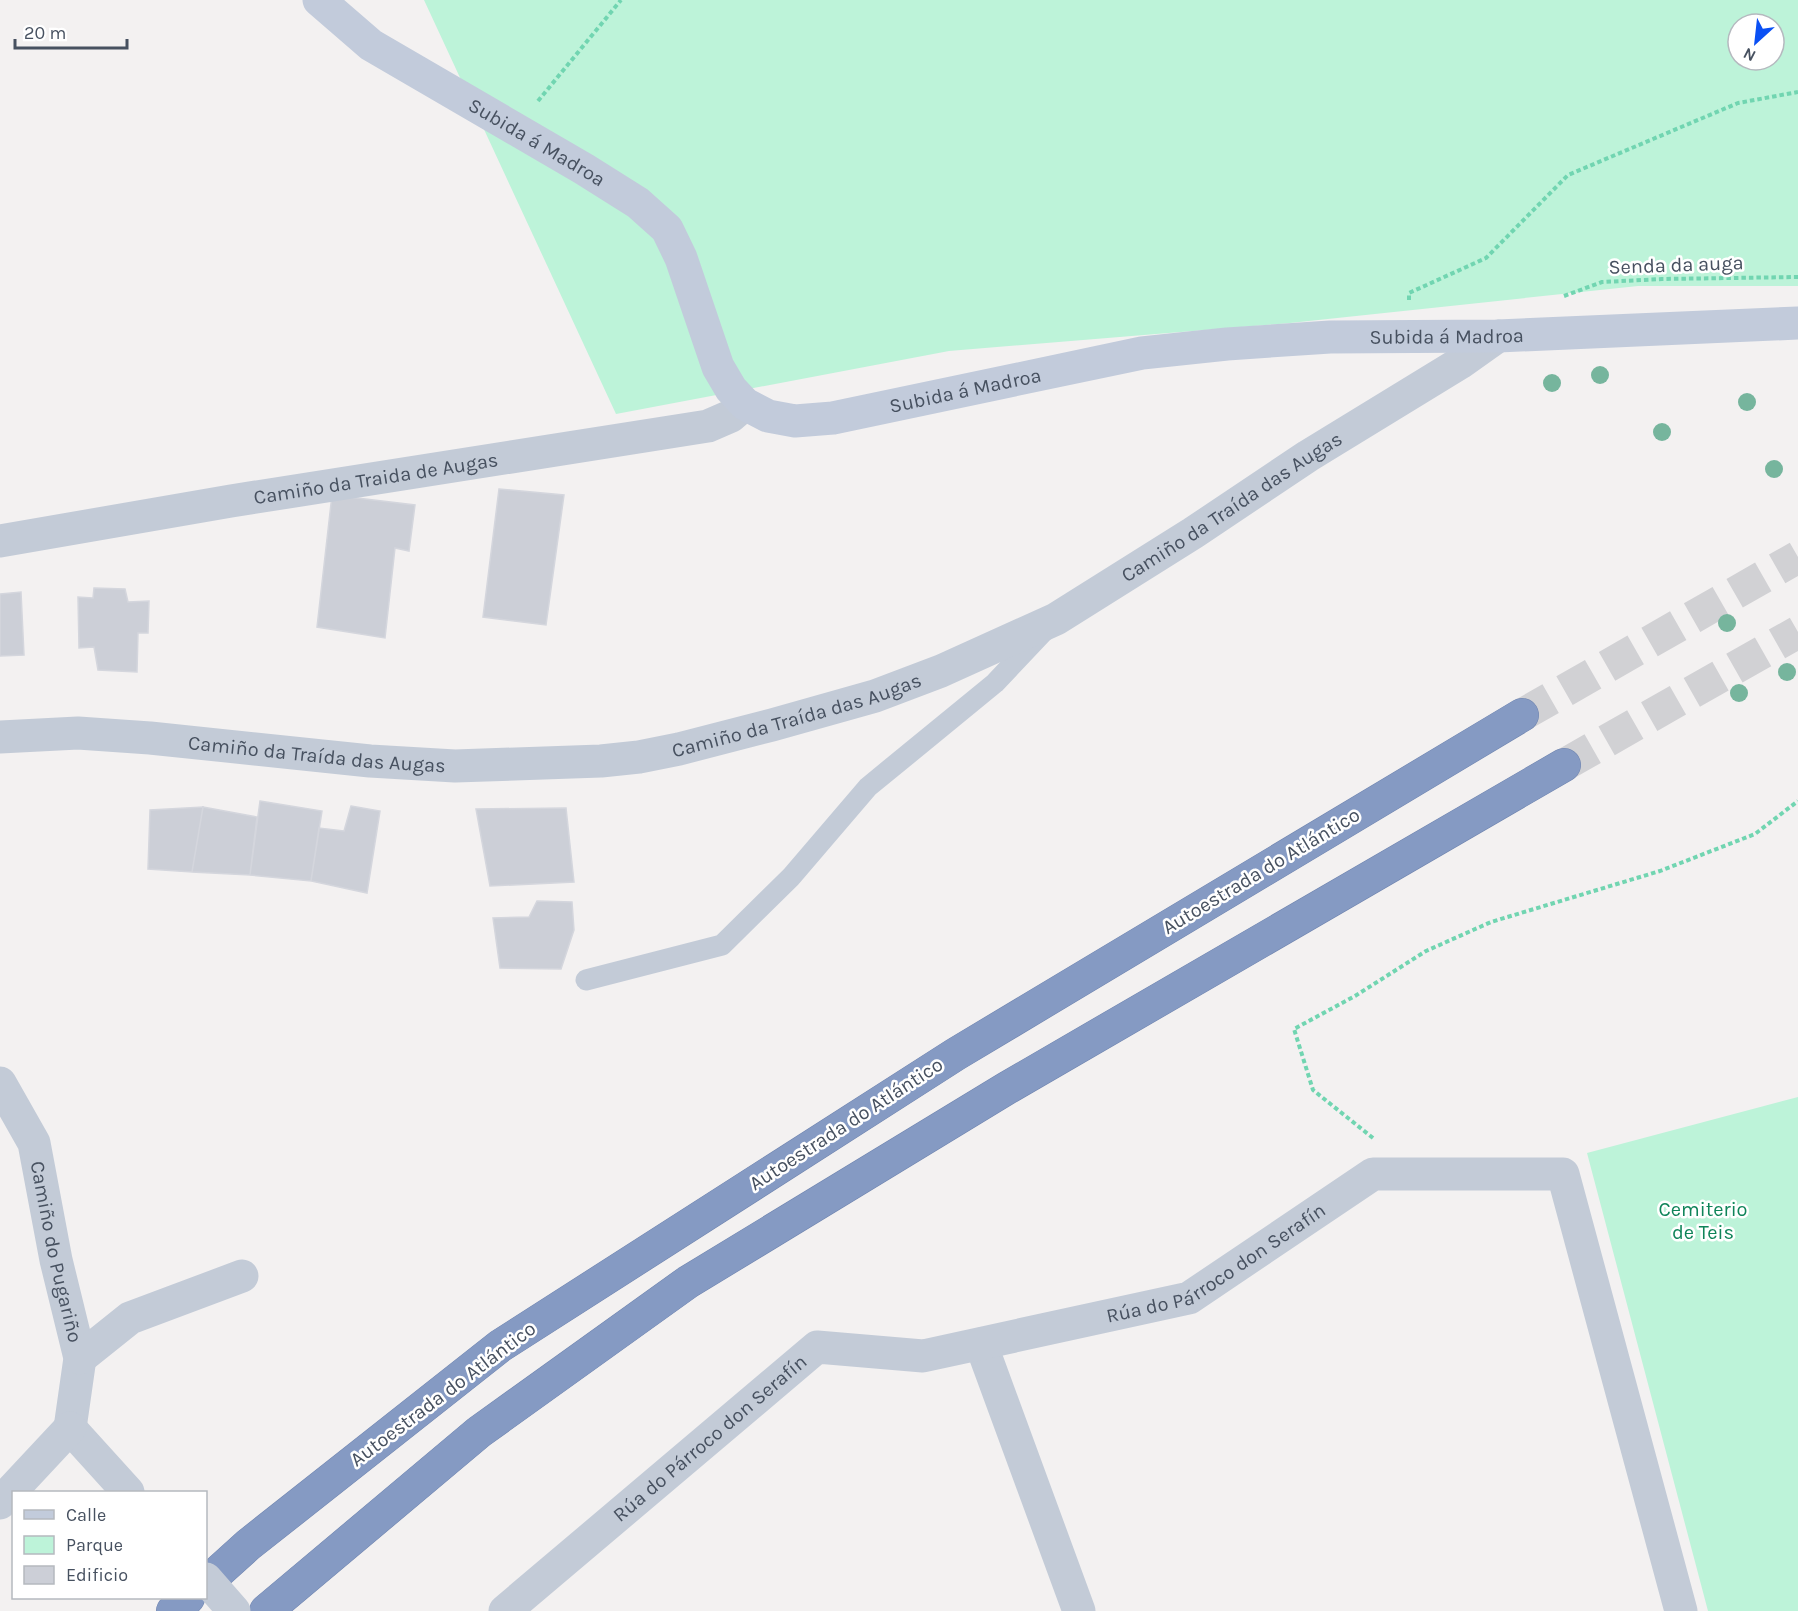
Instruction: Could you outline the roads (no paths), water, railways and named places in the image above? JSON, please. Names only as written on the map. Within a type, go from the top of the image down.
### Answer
[{"type":"highway","name":"Autoestrada do Atlántico","points":[[207,1580],[248,1545],[500,1346],[956,1054],[1522,715]]},
{"type":"highway","points":[[266,1611],[479,1432],[688,1282],[1007,1088],[1564,765]]},
{"type":"highway","points":[[173,1611],[187,1599]]},
{"type":"street","name":"Subida á Madroa","points":[[319,0],[371,45],[584,169],[638,203],[667,229],[681,258],[718,367],[730,389],[745,404],[768,416],[795,421],[833,418],[1153,352],[1227,344],[1330,337],[1498,336],[1798,322]]},
{"type":"street","name":"Camiño da Traída das Augas","points":[[0,737],[78,733],[150,738],[370,761],[454,766],[601,761],[639,757],[763,728],[875,696],[941,671],[1056,619],[1193,533],[1308,456],[1460,363],[1498,336]]},
{"type":"street","name":"Camiño da Traida de Augas","points":[[0,541],[231,501],[708,426],[731,417],[745,404]]},
{"type":"street","name":"Camiño do Pugariño","points":[[0,1083],[34,1143],[56,1260],[80,1358],[70,1428]]},
{"type":"street","name":"Rúa do Párroco don Serafín","points":[[506,1611],[817,1347],[923,1356],[1189,1298],[1373,1174],[1418,1173],[1563,1174],[1682,1611]]},
{"type":"street","points":[[80,1358],[130,1318],[242,1276]]},
{"type":"street","points":[[981,1344],[1079,1611]]},
{"type":"street","points":[[0,1503],[70,1428],[127,1491]]},
{"type":"street","points":[[207,1582],[234,1611]]},
{"type":"lane","points":[[586,980],[722,945],[791,877],[868,787],[995,682],[1056,619]]},
{"type":"tunnel","points":[[1522,715],[1798,557]]},
{"type":"tunnel","points":[[1564,765],[1798,632]]},
{"type":"park label","name":"Cemiterio de Teis","points":[[1703,1220]]}]
